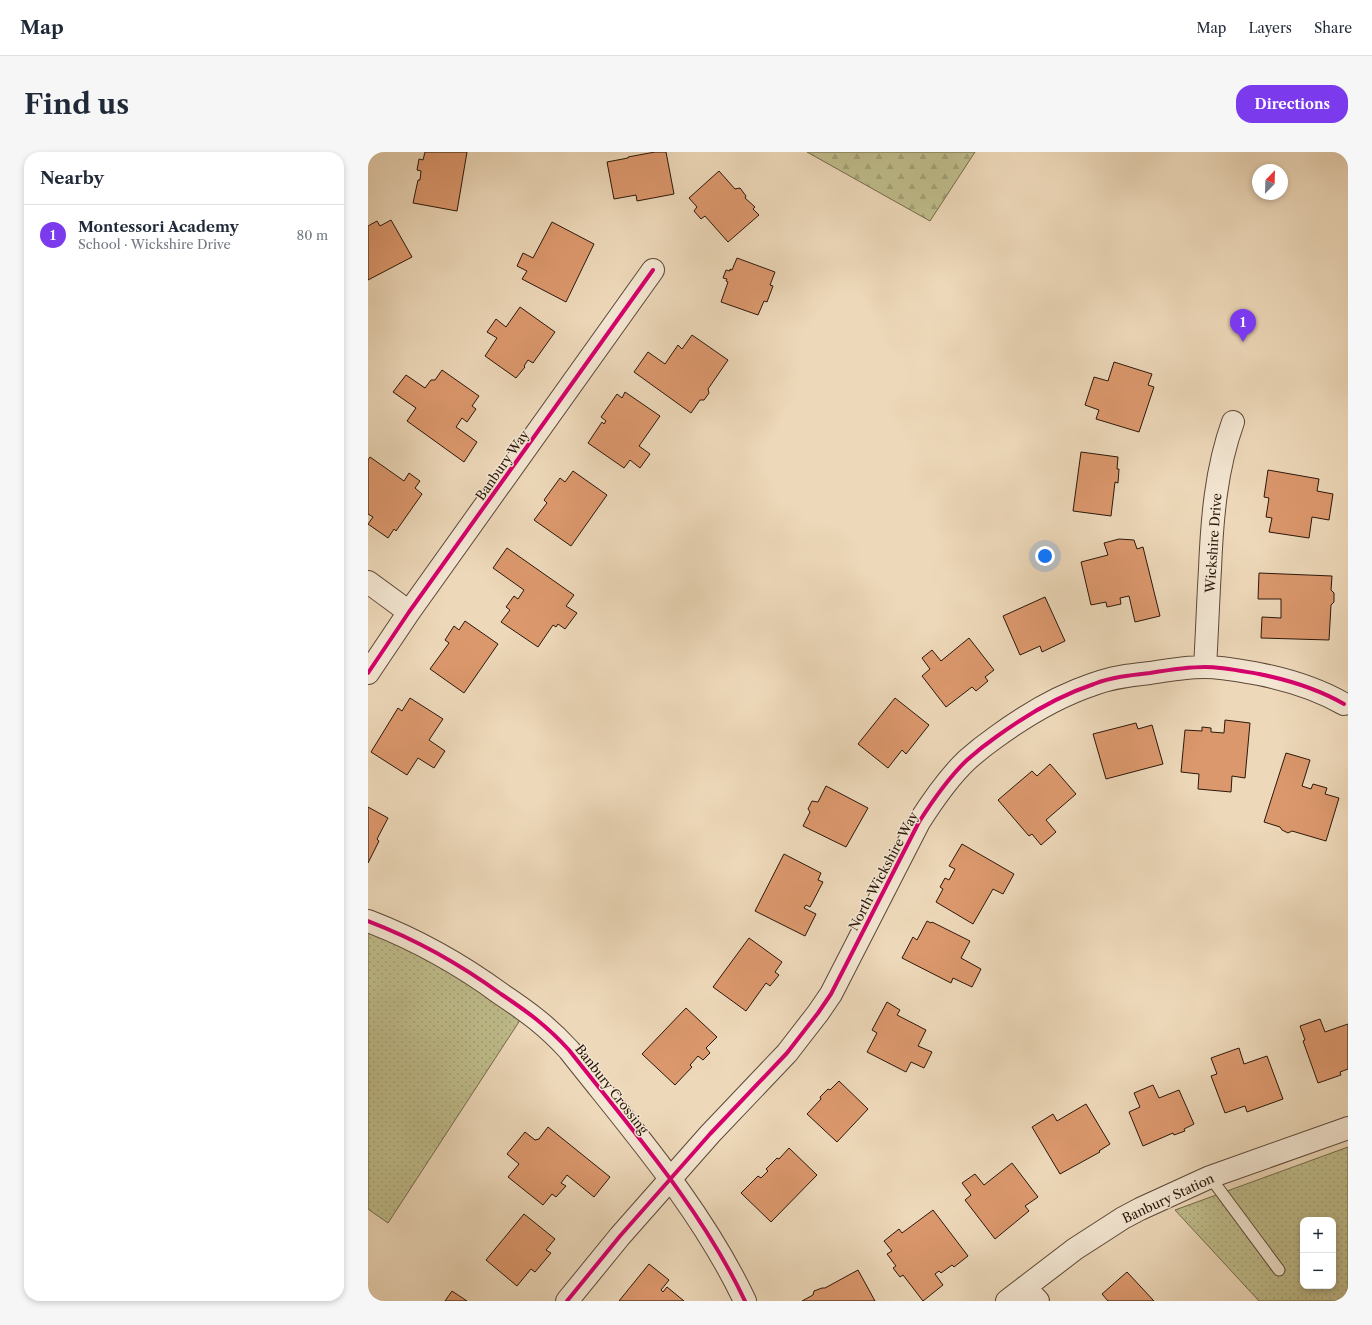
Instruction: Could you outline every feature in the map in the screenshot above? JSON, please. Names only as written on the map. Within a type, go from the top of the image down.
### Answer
[{"type":"street","name":"Banbury Way","points":[[368,672],[409,612],[653,270]]},
{"type":"street","name":"Wickshire Drive","points":[[1205,667],[1213,513],[1220,468],[1233,422]]},
{"type":"street","points":[[368,582],[409,612]]},
{"type":"street","name":"North Wickshire Way","points":[[567,1301],[620,1236],[710,1134],[787,1053],[818,1013],[847,963],[919,822],[942,789],[967,760],[1011,726],[1056,699],[1095,683],[1152,672],[1205,667],[1231,669],[1287,681],[1320,691],[1344,704]]},
{"type":"street","name":"Banbury Crossing","points":[[368,921],[394,931],[481,979],[542,1023],[569,1050],[671,1179],[705,1229],[745,1301]]},
{"type":"street","name":"Banbury Station","points":[[1007,1301],[1032,1294],[1075,1249],[1123,1218],[1154,1202],[1210,1177],[1348,1128]]},
{"type":"lane","points":[[1210,1177],[1278,1270]]},
{"type":"green space","points":[[807,152],[975,152],[930,221]]},
{"type":"green space","points":[[368,921],[526,1011],[388,1223],[368,1209]]},
{"type":"green space","points":[[1348,1147],[1348,1301],[1259,1301],[1175,1210]]},
{"type":"building","points":[[425,152],[467,152],[457,211],[413,203],[418,180],[420,180],[421,171],[417,170],[419,159],[423,160]]},
{"type":"building","points":[[655,152],[666,152],[674,194],[637,201],[636,195],[614,199],[607,162]]},
{"type":"building","points":[[719,171],[735,189],[740,188],[746,196],[745,198],[755,207],[753,209],[759,215],[728,242],[705,216],[701,219],[694,211],[697,207],[689,198]]},
{"type":"building","points":[[391,220],[412,257],[368,280],[368,226],[377,221],[380,226]]},
{"type":"building","points":[[552,222],[594,244],[566,302],[522,279],[527,271],[517,266],[523,253],[533,258]]},
{"type":"building","points":[[737,258],[775,272],[770,285],[773,286],[767,302],[764,301],[758,315],[721,302],[728,282],[726,281],[727,279],[723,278],[726,270],[732,270]]},
{"type":"building","points":[[520,307],[555,332],[533,363],[528,360],[524,366],[525,367],[516,378],[485,356],[497,338],[487,332],[496,319],[506,327]]},
{"type":"building","points":[[692,335],[728,360],[708,389],[709,393],[704,400],[700,400],[691,413],[634,372],[648,352],[665,364],[678,345],[682,349]]},
{"type":"building","points":[[1114,362],[1152,374],[1148,385],[1154,387],[1139,432],[1096,419],[1099,410],[1085,405],[1094,377],[1108,381]]},
{"type":"building","points":[[442,370],[479,396],[472,406],[476,409],[467,422],[462,418],[456,427],[477,442],[464,462],[407,421],[416,408],[393,392],[406,375],[425,388],[431,380],[435,380]]},
{"type":"building","points":[[625,392],[660,416],[639,446],[650,454],[640,468],[630,460],[624,468],[588,443],[602,422],[604,424],[606,421],[601,417],[617,394],[622,398]]},
{"type":"building","points":[[1081,452],[1118,457],[1118,483],[1115,482],[1111,516],[1073,511]]},
{"type":"building","points":[[370,457],[404,481],[409,473],[420,481],[415,488],[422,494],[396,531],[394,529],[388,538],[368,524],[373,517],[368,514],[368,460]]},
{"type":"building","points":[[1268,470],[1319,479],[1317,491],[1333,494],[1329,520],[1312,517],[1309,538],[1269,532],[1272,518],[1266,517],[1269,498],[1264,497]]},
{"type":"building","points":[[573,471],[607,495],[571,546],[534,520],[547,503],[544,500],[560,478],[565,482]]},
{"type":"building","points":[[1119,539],[1134,540],[1137,549],[1143,547],[1160,616],[1135,622],[1129,596],[1120,598],[1121,604],[1107,607],[1106,602],[1091,605],[1081,562],[1108,555],[1104,543]]},
{"type":"building","points":[[507,548],[574,595],[566,606],[577,613],[565,629],[558,624],[556,627],[553,625],[538,647],[501,622],[510,610],[506,607],[514,596],[518,599],[524,590],[493,568]]},
{"type":"building","points":[[1259,573],[1332,576],[1331,590],[1334,593],[1334,602],[1331,605],[1329,640],[1261,638],[1262,617],[1281,618],[1281,599],[1258,599]]},
{"type":"building","points":[[1045,597],[1065,641],[1042,652],[1040,646],[1020,655],[1003,616]]},
{"type":"building","points":[[465,621],[498,644],[464,693],[430,669],[449,643],[445,640],[454,626],[459,630]]},
{"type":"building","points":[[969,638],[994,670],[985,677],[988,681],[976,691],[972,687],[946,707],[922,676],[930,669],[922,658],[932,650],[941,661]]},
{"type":"building","points":[[410,698],[443,719],[429,740],[445,751],[434,768],[418,758],[407,775],[371,752],[398,708],[402,711]]},
{"type":"building","points":[[895,698],[929,725],[906,754],[902,750],[888,768],[858,744]]},
{"type":"building","points":[[1225,720],[1250,723],[1245,778],[1232,776],[1231,792],[1198,789],[1199,774],[1181,772],[1185,730],[1202,731],[1202,727],[1211,728],[1211,732],[1224,733]]},
{"type":"building","points":[[1136,723],[1138,729],[1152,725],[1163,764],[1106,779],[1093,734]]},
{"type":"building","points":[[1286,753],[1310,760],[1302,786],[1311,789],[1313,784],[1327,788],[1325,794],[1339,798],[1326,841],[1292,831],[1288,833],[1280,827],[1264,822]]},
{"type":"building","points":[[1050,764],[1076,794],[1046,820],[1056,832],[1041,845],[1032,834],[1029,836],[998,800],[1032,771],[1037,776]]},
{"type":"building","points":[[826,786],[868,808],[846,847],[803,826],[810,812],[808,809],[812,801],[818,802]]},
{"type":"building","points":[[368,807],[388,818],[377,839],[379,841],[368,863]]},
{"type":"building","points":[[962,844],[1014,874],[1003,894],[993,889],[973,924],[936,902],[943,889],[940,887],[945,878],[949,880],[955,869],[949,866]]},
{"type":"building","points":[[784,854],[821,873],[818,880],[823,882],[810,907],[806,905],[804,908],[816,914],[805,936],[755,911]]},
{"type":"building","points":[[927,921],[932,922],[970,941],[961,958],[981,969],[972,987],[953,978],[951,983],[902,958],[913,937],[917,940]]},
{"type":"building","points":[[749,938],[782,962],[775,972],[779,975],[770,986],[766,983],[746,1011],[713,987]]},
{"type":"building","points":[[887,1002],[900,1010],[897,1015],[926,1030],[918,1046],[932,1052],[924,1068],[911,1062],[906,1072],[867,1052],[877,1033],[872,1030]]},
{"type":"building","points":[[686,1008],[717,1037],[706,1048],[710,1053],[703,1060],[698,1056],[690,1065],[692,1067],[675,1085],[642,1054]]},
{"type":"building","points":[[1320,1019],[1325,1032],[1348,1024],[1348,1069],[1340,1072],[1341,1075],[1318,1083],[1303,1041],[1305,1040],[1300,1026]]},
{"type":"building","points":[[1239,1048],[1244,1064],[1267,1056],[1283,1099],[1247,1112],[1245,1106],[1225,1113],[1211,1076],[1217,1074],[1211,1058]]},
{"type":"building","points":[[839,1081],[868,1109],[837,1142],[807,1114],[821,1099],[820,1097]]},
{"type":"building","points":[[1153,1085],[1159,1098],[1179,1090],[1194,1124],[1184,1129],[1185,1131],[1174,1135],[1173,1133],[1143,1146],[1129,1112],[1140,1107],[1134,1093]]},
{"type":"building","points":[[1086,1104],[1110,1144],[1099,1151],[1100,1152],[1060,1174],[1032,1127],[1053,1114],[1057,1121]]},
{"type":"building","points":[[548,1127],[610,1177],[594,1197],[567,1175],[561,1183],[566,1186],[556,1197],[552,1194],[543,1205],[508,1177],[519,1164],[507,1154],[525,1132],[535,1140],[539,1139]]},
{"type":"building","points":[[789,1148],[817,1175],[771,1222],[741,1193],[758,1176],[761,1178],[768,1171],[766,1169],[777,1158],[779,1159]]},
{"type":"building","points":[[1012,1163],[1038,1197],[1025,1206],[1029,1211],[995,1239],[965,1200],[971,1195],[962,1183],[975,1174],[984,1185]]},
{"type":"building","points":[[933,1210],[968,1256],[954,1267],[952,1265],[941,1273],[939,1271],[935,1274],[943,1285],[923,1301],[903,1275],[900,1277],[893,1268],[896,1266],[887,1254],[892,1251],[884,1241],[899,1229],[902,1233]]},
{"type":"building","points":[[524,1214],[555,1239],[546,1250],[551,1253],[535,1272],[531,1269],[517,1286],[486,1260]]},
{"type":"building","points":[[649,1264],[669,1280],[661,1290],[663,1292],[667,1287],[684,1301],[619,1301]]},
{"type":"building","points":[[858,1270],[875,1301],[802,1301],[813,1295],[814,1291],[825,1288]]},
{"type":"building","points":[[1127,1272],[1154,1301],[1108,1301],[1102,1294]]},
{"type":"building","points":[[452,1291],[467,1301],[445,1301]]},
{"type":"cycle path","points":[[368,673],[409,612],[653,270]]},
{"type":"cycle path","points":[[567,1301],[620,1236],[710,1134],[787,1053],[818,1013],[831,994],[919,822],[935,797],[953,774],[985,745],[1031,714],[1068,694],[1115,678],[1178,669],[1212,667],[1259,674],[1303,686],[1344,704]]},
{"type":"cycle path","points":[[368,921],[420,944],[470,972],[529,1013],[561,1041],[641,1140],[687,1202],[708,1234],[745,1301]]},
{"type":"place","name":"Montessori Academy","points":[[1243,342]]}]
